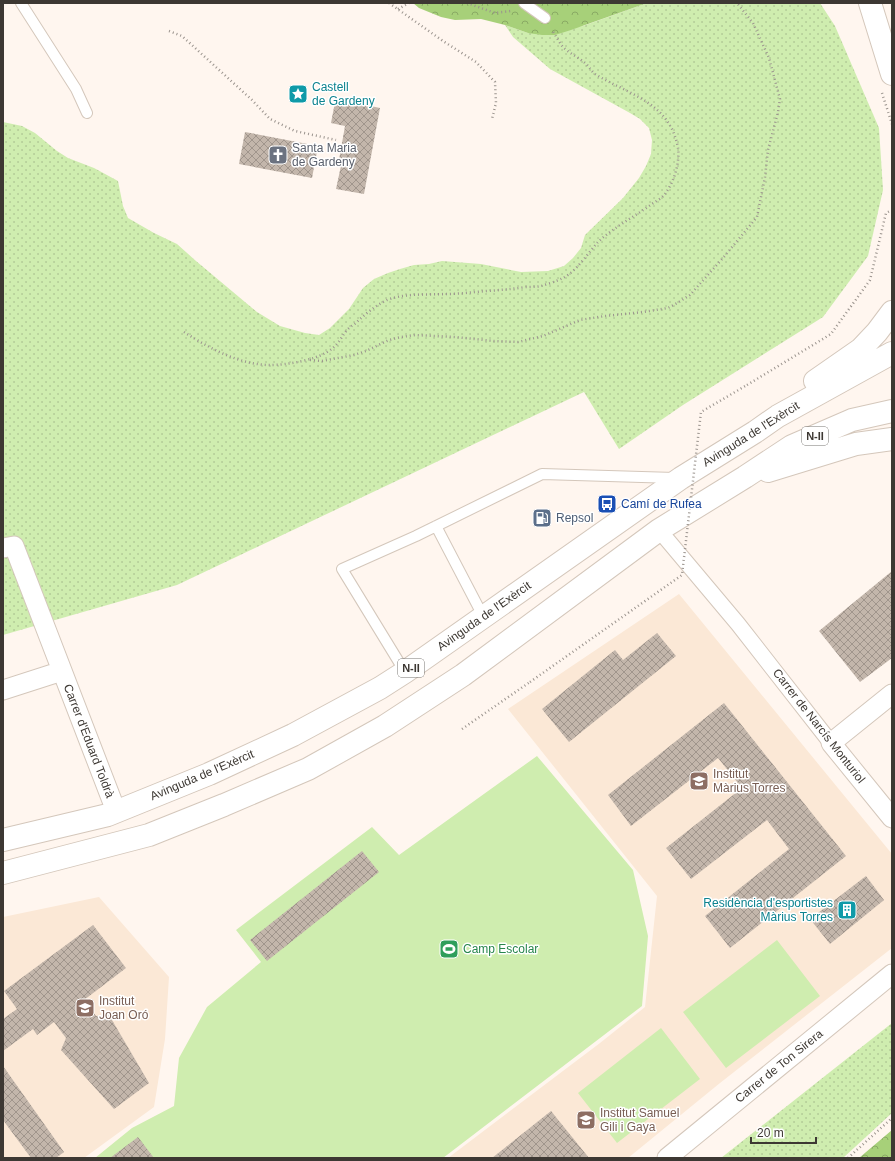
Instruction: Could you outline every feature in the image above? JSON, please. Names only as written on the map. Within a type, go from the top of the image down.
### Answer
[{"type":"main road","points":[[870,3],[892,74]]},
{"type":"main road","name":"N-II","points":[[778,416],[797,393],[861,349],[877,332],[892,312]]},
{"type":"main road","name":"Avinguda de l'Exèrcit","points":[[3,840],[108,814],[209,774],[293,734],[380,688],[681,478],[778,416],[892,353]]},
{"type":"main road","name":"N-II","points":[[3,873],[149,835],[224,806],[308,769],[385,726],[463,675],[659,530],[792,446],[852,420],[892,411]]},
{"type":"main road","name":"N-II","points":[[745,477],[856,444],[892,439]]},
{"type":"street","name":"Carrer de Narcís Monturiol","points":[[659,530],[737,630],[831,742],[892,818]]},
{"type":"street","name":"Carrer d'Eduard Toldrà","points":[[3,548],[14,546],[116,811]]},
{"type":"street","name":"Carrer d'Eduard Toldrà","points":[[3,690],[62,671]]},
{"type":"street","points":[[831,742],[892,694]]},
{"type":"street","name":"Carrer de Ton Sirera","points":[[667,1158],[892,974]]},
{"type":"lane","points":[[20,3],[76,89],[87,113]]},
{"type":"lane","points":[[527,6],[545,18]]},
{"type":"lane","points":[[405,672],[342,569],[416,536],[542,474],[681,478]]},
{"type":"lane","points":[[436,526],[483,616]]},
{"type":"path","points":[[389,3],[476,62],[495,82],[496,103],[492,119]]},
{"type":"path","points":[[398,9],[409,3]]},
{"type":"path","points":[[468,3],[495,13],[527,6]]},
{"type":"path","points":[[307,360],[322,361],[354,355],[389,340],[415,335],[518,342],[543,336],[580,320],[668,308],[690,295],[757,217],[765,177],[768,150],[778,112],[780,98],[769,58],[753,23],[737,3]]},
{"type":"path","points":[[184,332],[200,342],[249,362],[270,365],[307,360],[320,356],[331,350],[340,341],[346,331],[365,313],[388,300],[415,295],[503,291],[540,286],[563,278],[573,270],[598,243],[620,225],[641,213],[663,197],[670,187],[678,162],[678,149],[670,124],[652,105],[593,72],[584,62],[563,46],[545,18]]},
{"type":"path","points":[[169,31],[182,36],[252,100],[270,119],[295,131],[336,140]]},
{"type":"path","points":[[462,729],[682,575],[701,412],[831,334],[870,280],[886,213],[892,210]]},
{"type":"path","points":[[848,1158],[892,1118]]},
{"type":"shaded area","name":"Institut Màrius Torres","points":[[679,594],[892,854],[892,948],[720,1083],[628,1158],[448,1158],[645,1007],[657,896],[508,709]]},
{"type":"shaded area","name":"Institut Joan Oró","points":[[99,897],[169,977],[165,1039],[154,1107],[84,1158],[3,1158],[3,917]]},
{"type":"green space","points":[[413,3],[647,3],[555,35],[542,35],[528,33],[481,19],[455,20],[441,17],[419,8]]},
{"type":"green space","points":[[647,3],[820,3],[835,26],[879,128],[883,190],[868,256],[823,317],[683,405],[619,449],[584,392],[177,585],[3,635],[3,122],[22,126],[35,133],[68,158],[94,168],[118,181],[123,206],[128,218],[177,244],[257,312],[280,326],[319,335],[330,328],[349,309],[363,288],[374,279],[400,269],[414,265],[442,261],[481,264],[521,272],[548,271],[564,266],[573,258],[581,248],[585,235],[623,198],[639,178],[651,154],[652,140],[649,128],[640,119],[630,113],[550,69],[513,37],[505,25],[528,33],[583,26]]},
{"type":"green space","name":"Camp Escolar","points":[[537,756],[633,870],[648,936],[642,1006],[443,1158],[95,1158],[132,1128],[174,1106],[179,1058],[207,1007],[261,962],[236,930],[372,827],[399,855]]},
{"type":"green space","points":[[777,940],[820,996],[726,1068],[683,1012]]},
{"type":"green space","points":[[892,1023],[892,1113],[843,1158],[721,1158]]},
{"type":"green space","points":[[661,1028],[700,1079],[617,1143],[578,1093]]},
{"type":"green space","points":[[892,1130],[892,1158],[859,1158]]},
{"type":"building","points":[[338,99],[380,108],[364,194],[336,189],[342,161],[339,160],[345,126],[331,123],[335,102]]},
{"type":"building","name":"Santa Maria de Gardeny","points":[[245,132],[318,146],[312,178],[239,164]]},
{"type":"building","points":[[892,571],[892,658],[860,682],[819,631]]},
{"type":"building","points":[[657,633],[676,656],[569,742],[542,709],[615,650],[623,660]]},
{"type":"building","points":[[724,703],[846,856],[730,948],[705,916],[789,849],[767,820],[691,879],[666,848],[742,788],[718,758],[631,826],[608,795]]},
{"type":"building","points":[[362,851],[379,872],[267,961],[250,940]]},
{"type":"building","name":"Residència d'esportistes Màrius Torres","points":[[866,876],[884,900],[830,944],[810,919]]},
{"type":"building","points":[[93,925],[126,968],[84,1000],[96,1016],[109,1015],[149,1083],[114,1109],[61,1050],[66,1038],[54,1022],[37,1035],[33,1029],[3,1051],[3,1019],[17,1009],[4,991]]},
{"type":"building","points":[[3,1066],[64,1152],[56,1158],[31,1158],[3,1120]]},
{"type":"building","points":[[551,1111],[589,1158],[492,1158]]},
{"type":"building","points":[[138,1137],[154,1158],[110,1158]]},
{"type":"place","name":"Castell de Gardeny","points":[[298,94]]},
{"type":"place","name":"Santa Maria de Gardeny","points":[[278,155]]},
{"type":"place","name":"Camí de Rufea","points":[[607,504]]},
{"type":"place","name":"Repsol","points":[[542,518]]},
{"type":"place","name":"Institut Màrius Torres","points":[[699,781]]},
{"type":"place","name":"Residència d'esportistes Màrius Torres","points":[[847,910]]},
{"type":"place","name":"Camp Escolar","points":[[449,949]]},
{"type":"place","name":"Institut Joan Oró","points":[[85,1008]]},
{"type":"place","name":"Institut Samuel Gili i Gaya","points":[[586,1120]]}]
